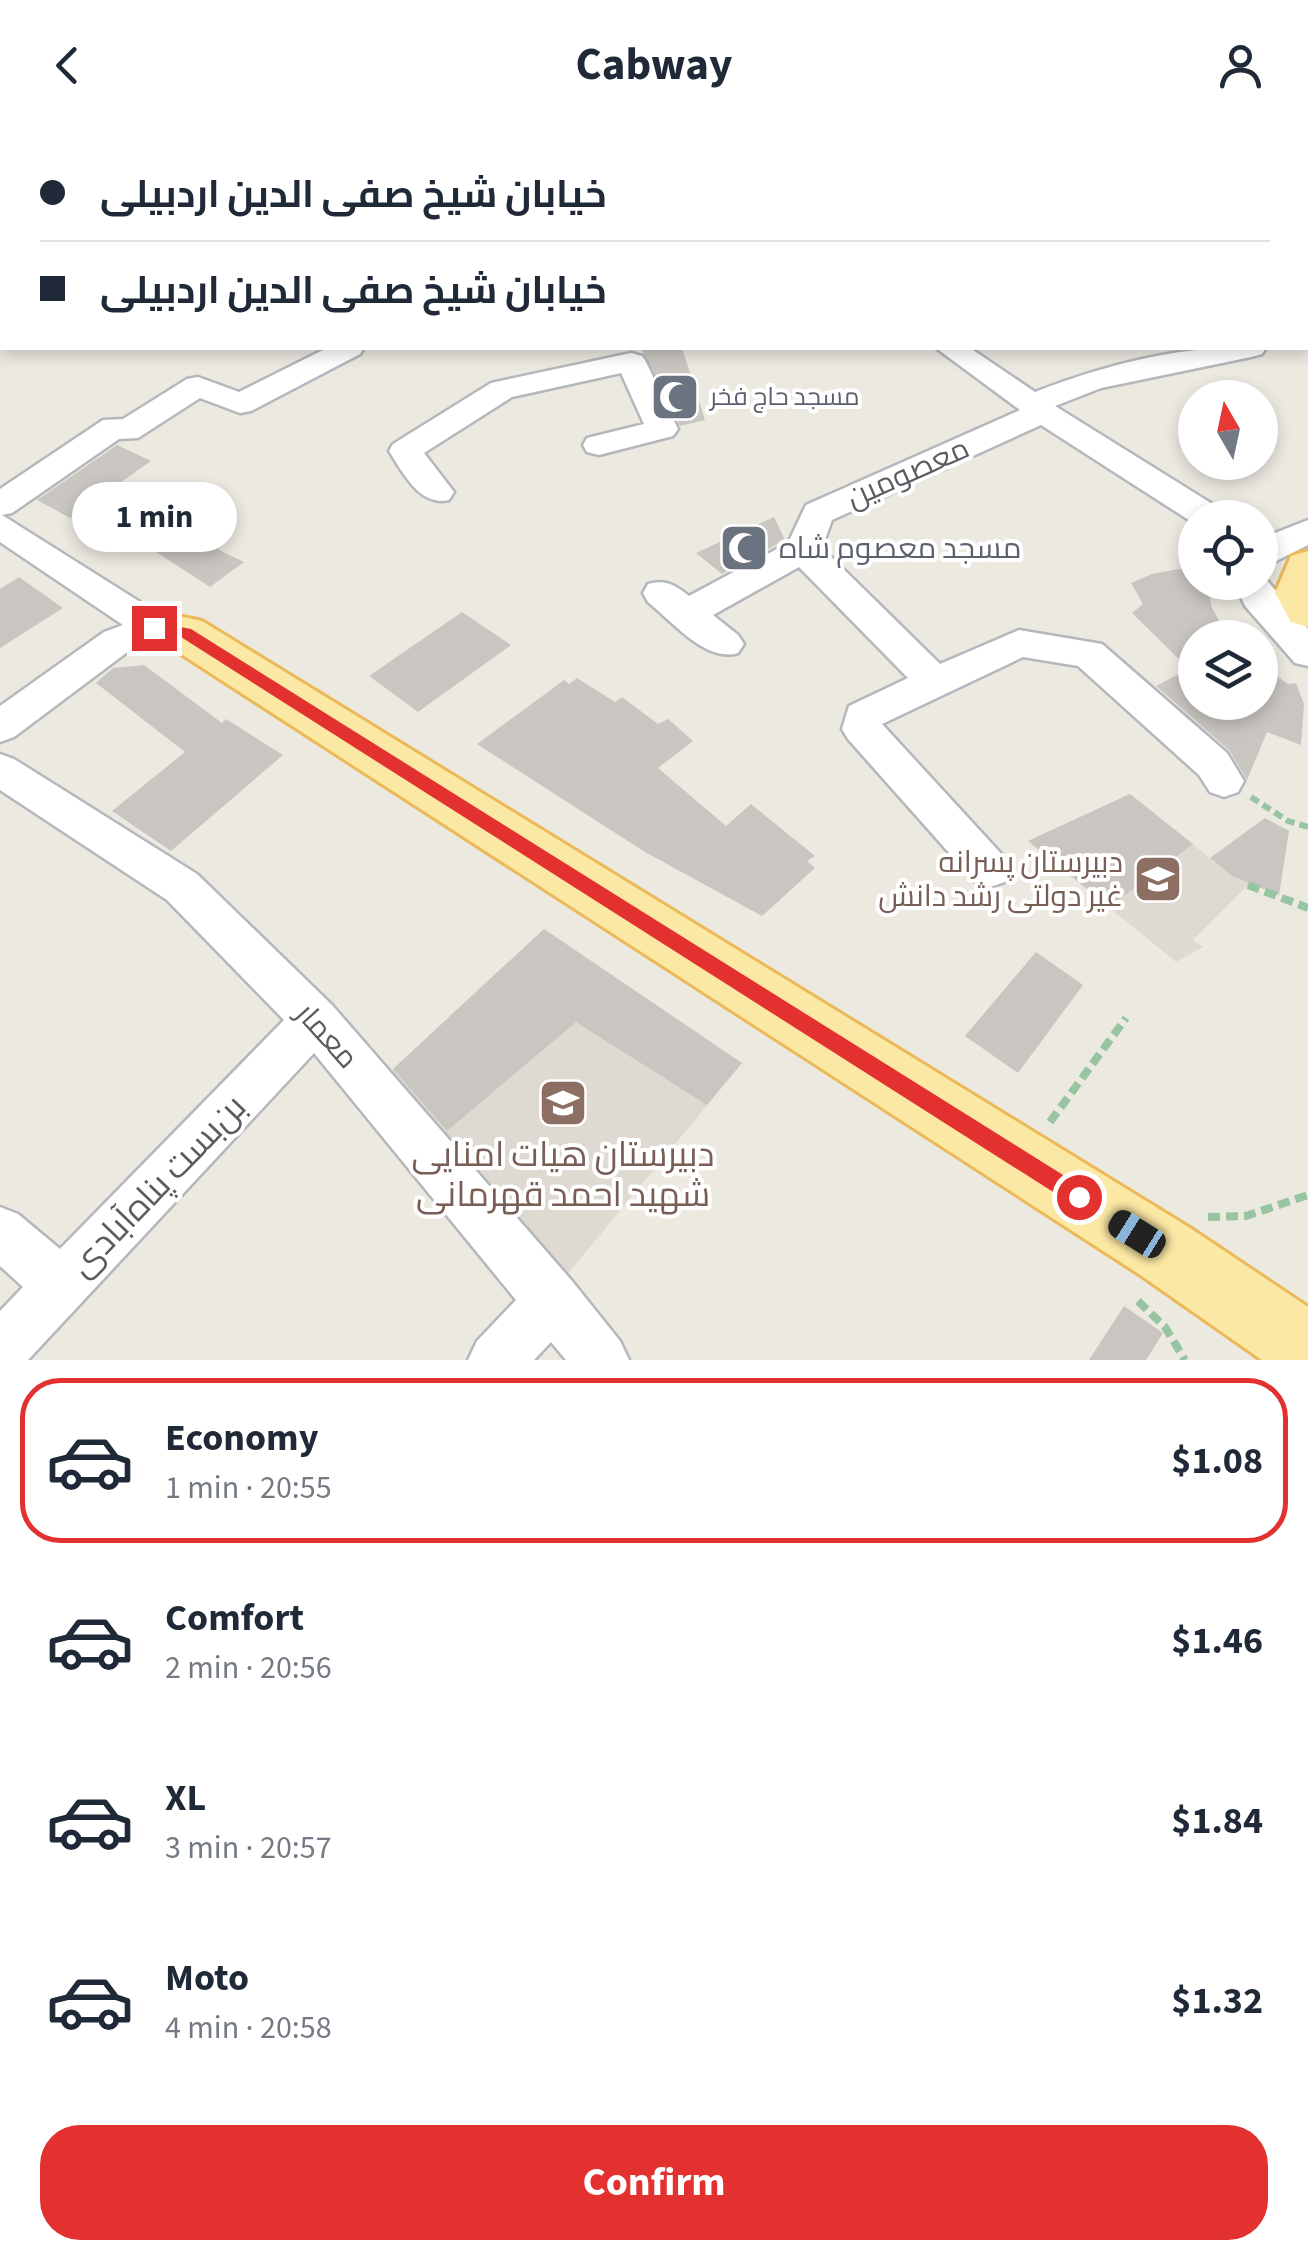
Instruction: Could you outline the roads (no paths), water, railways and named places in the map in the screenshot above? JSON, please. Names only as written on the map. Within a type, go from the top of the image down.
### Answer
[{"type":"main road","points":[[1278,566],[1308,610]]},
{"type":"main road","points":[[154,628],[185,632],[1166,1252],[1308,1349]]},
{"type":"street","points":[[0,506],[114,427],[128,431],[198,386],[240,404],[345,350]]},
{"type":"street","points":[[954,350],[1182,500]]},
{"type":"street","name":"معصومین","points":[[803,550],[818,513],[1093,380],[1211,350]]},
{"type":"street","points":[[437,492],[405,452],[502,390],[632,355],[662,429],[600,445]]},
{"type":"street","points":[[0,526],[154,628]]},
{"type":"street","points":[[1278,559],[1308,531]]},
{"type":"street","points":[[725,644],[674,603],[803,550],[937,684]]},
{"type":"street","points":[[1261,600],[1308,652]]},
{"type":"street","points":[[1,737],[116,641],[154,628]]},
{"type":"street","points":[[990,870],[862,729],[863,716],[1019,643],[1089,654],[1213,764],[1224,780]]},
{"type":"street","name":"معمار","points":[[1,737],[182,887],[314,1020],[602,1360]]},
{"type":"street","name":"بن‌بست پناه‌آبادی","points":[[0,1350],[314,1020]]},
{"type":"street","points":[[0,1232],[62,1286]]},
{"type":"street","points":[[496,1360],[553,1300]]},
{"type":"place","name":"مسجد حاج فخر","points":[[675,397]]},
{"type":"place","name":"مسجد معصوم شاه","points":[[744,548]]},
{"type":"place","name":"دبیرستان پسرانه غیر دولتی رشد دانش","points":[[1158,879]]},
{"type":"place","name":"دبیرستان هیات امنایی شهید احمد قهرمانی","points":[[563,1103]]}]
